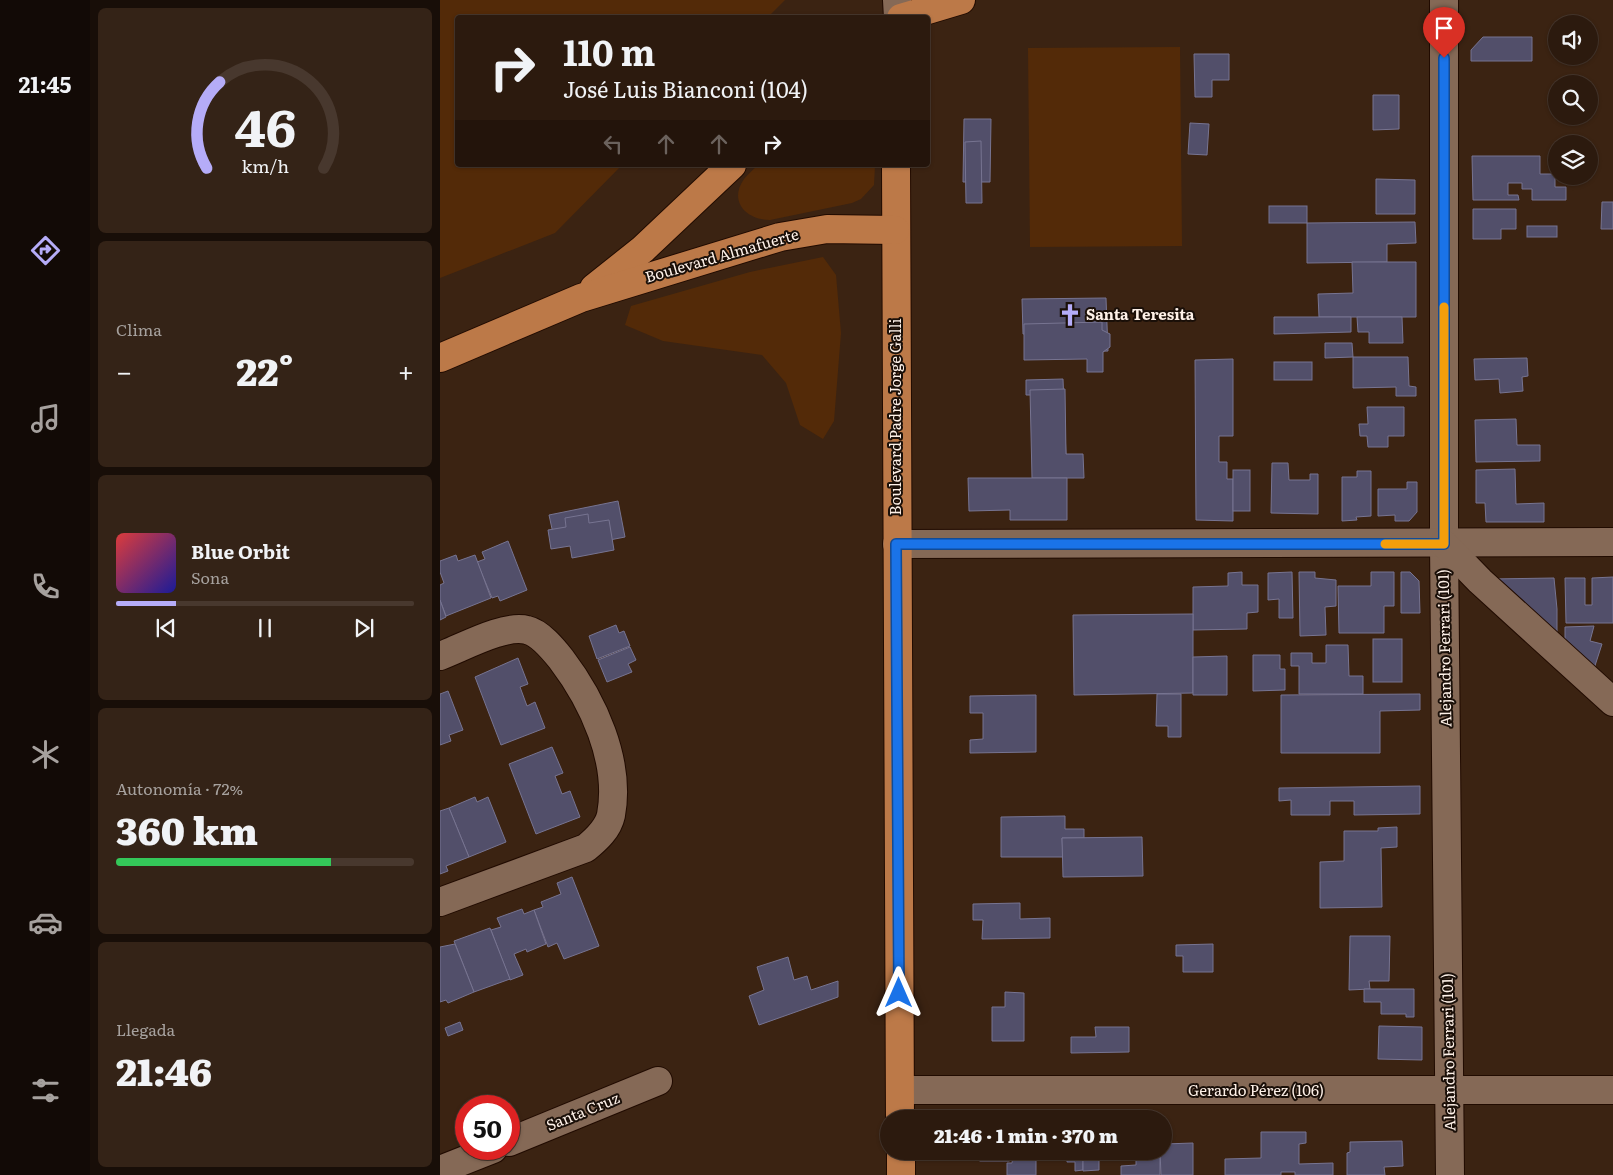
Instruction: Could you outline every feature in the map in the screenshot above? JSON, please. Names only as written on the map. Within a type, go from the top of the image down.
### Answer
[{"type":"main road","points":[[909,15],[961,0]]},
{"type":"main road","name":"Boulevard Almafuerte","points":[[581,298],[643,249],[730,167]]},
{"type":"main road","name":"Boulevard Padre Jorge Galli","points":[[896,167],[896,544],[900,1110]]},
{"type":"main road","name":"Boulevard Almafuerte","points":[[440,358],[581,298],[780,237],[826,229],[895,230]]},
{"type":"main road","points":[[901,1160],[901,1175]]},
{"type":"street","points":[[897,0],[899,15]]},
{"type":"street","name":"Alejandro Ferrari (101)","points":[[1444,0],[1444,544],[1450,1175]]},
{"type":"street","points":[[896,544],[1444,544],[1613,542]]},
{"type":"street","points":[[1444,544],[1480,581],[1613,702]]},
{"type":"street","points":[[440,656],[506,630],[527,630],[550,645],[576,680],[598,724],[608,756],[613,791],[610,816],[601,836],[586,848],[440,902]]},
{"type":"street","name":"Santa Cruz","points":[[520,1137],[658,1081]]},
{"type":"street","name":"Gerardo Pérez (106)","points":[[900,1090],[1613,1090]]},
{"type":"street","points":[[440,1170],[465,1160]]},
{"type":"shaded area","points":[[440,0],[785,0],[770,15],[455,15],[455,167],[620,167],[555,233],[440,278]]},
{"type":"shaded area","points":[[1180,47],[1182,246],[1030,247],[1028,48]]},
{"type":"shaded area","points":[[756,167],[875,167],[874,185],[861,199],[852,203],[770,220],[754,217],[742,208],[738,195],[744,179]]},
{"type":"shaded area","points":[[823,257],[836,275],[841,333],[834,421],[823,439],[800,425],[786,383],[762,355],[663,341],[625,325],[631,306],[750,272]]},
{"type":"building","points":[[1483,37],[1532,37],[1532,61],[1471,61],[1471,50]]},
{"type":"building","points":[[1194,54],[1229,54],[1229,80],[1212,80],[1212,97],[1195,97]]},
{"type":"building","points":[[1373,95],[1399,95],[1399,129],[1373,130]]},
{"type":"building","points":[[964,119],[991,119],[990,182],[963,182]]},
{"type":"building","points":[[1190,123],[1209,124],[1207,155],[1188,154]]},
{"type":"building","points":[[981,141],[982,203],[966,203],[965,142]]},
{"type":"building","points":[[1472,156],[1540,156],[1540,174],[1548,174],[1548,185],[1566,187],[1566,200],[1532,200],[1532,189],[1522,189],[1522,183],[1508,183],[1508,195],[1518,195],[1519,200],[1473,200]]},
{"type":"building","points":[[1376,179],[1415,180],[1415,214],[1376,214]]},
{"type":"building","points":[[1602,202],[1613,202],[1613,229],[1601,229]]},
{"type":"building","points":[[1269,206],[1307,206],[1307,223],[1269,223]]},
{"type":"building","points":[[1473,209],[1516,209],[1516,229],[1501,229],[1501,239],[1473,239]]},
{"type":"building","points":[[1415,222],[1416,243],[1387,244],[1387,262],[1307,263],[1307,223]]},
{"type":"building","points":[[1527,226],[1557,226],[1557,237],[1527,237]]},
{"type":"building","points":[[1352,262],[1416,262],[1416,317],[1319,317],[1318,294],[1353,293]]},
{"type":"building","points":[[1106,298],[1108,351],[1085,352],[1084,333],[1023,334],[1022,299]]},
{"type":"building","points":[[1274,317],[1351,317],[1351,332],[1274,334]]},
{"type":"building","points":[[1357,317],[1402,317],[1403,343],[1369,343],[1369,332],[1358,332]]},
{"type":"building","points":[[1102,322],[1102,330],[1110,334],[1110,347],[1103,352],[1103,372],[1087,372],[1087,359],[1024,360],[1024,324]]},
{"type":"building","points":[[1325,343],[1352,343],[1353,357],[1325,358]]},
{"type":"building","points":[[1353,357],[1408,357],[1409,386],[1416,387],[1416,396],[1396,396],[1396,387],[1353,388]]},
{"type":"building","points":[[1527,358],[1528,376],[1522,377],[1523,391],[1500,393],[1499,379],[1475,380],[1474,359]]},
{"type":"building","points":[[1233,359],[1233,436],[1219,436],[1219,462],[1227,462],[1227,479],[1233,479],[1233,521],[1196,520],[1195,360]]},
{"type":"building","points":[[1274,362],[1312,362],[1312,380],[1274,380]]},
{"type":"building","points":[[1063,379],[1066,456],[1048,457],[1046,395],[1026,395],[1026,380]]},
{"type":"building","points":[[1065,389],[1066,454],[1083,454],[1084,478],[1032,478],[1030,390]]},
{"type":"building","points":[[1367,407],[1404,407],[1404,436],[1388,436],[1388,447],[1368,447],[1367,436],[1360,436],[1359,424],[1368,424]]},
{"type":"building","points":[[1516,419],[1517,445],[1540,445],[1540,461],[1476,462],[1475,420]]},
{"type":"building","points":[[1272,463],[1288,463],[1289,480],[1310,480],[1310,474],[1318,474],[1318,514],[1271,513]]},
{"type":"building","points":[[1515,469],[1516,504],[1544,503],[1544,522],[1486,522],[1485,503],[1476,503],[1476,470]]},
{"type":"building","points":[[1233,470],[1250,470],[1250,511],[1233,511]]},
{"type":"building","points":[[1357,471],[1371,471],[1371,516],[1356,517],[1357,520],[1342,521],[1342,477],[1357,477]]},
{"type":"building","points":[[968,478],[1067,478],[1067,520],[1010,520],[1010,510],[969,511]]},
{"type":"building","points":[[1407,482],[1417,482],[1417,512],[1409,521],[1395,521],[1395,515],[1378,516],[1378,489],[1407,489]]},
{"type":"building","points":[[618,501],[625,537],[579,546],[577,534],[554,538],[549,515]]},
{"type":"building","points":[[588,514],[589,523],[609,520],[614,550],[572,558],[570,546],[551,549],[548,530],[566,527],[565,518]]},
{"type":"building","points":[[508,541],[527,590],[500,601],[498,596],[492,598],[477,562],[485,559],[482,552]]},
{"type":"building","points":[[456,555],[458,561],[475,555],[491,598],[446,616],[440,600],[440,585],[444,583],[440,572],[440,561]]},
{"type":"building","points":[[1242,572],[1242,585],[1258,585],[1258,612],[1247,613],[1247,629],[1193,630],[1193,587],[1228,586],[1228,573]]},
{"type":"building","points":[[1292,572],[1293,618],[1279,618],[1279,599],[1268,600],[1268,573]]},
{"type":"building","points":[[1299,572],[1315,572],[1315,578],[1336,580],[1336,606],[1325,607],[1326,635],[1300,636]]},
{"type":"building","points":[[1371,572],[1394,572],[1394,606],[1384,606],[1384,633],[1339,633],[1338,586],[1371,586]]},
{"type":"building","points":[[1401,572],[1410,572],[1419,581],[1420,613],[1401,613]]},
{"type":"building","points":[[1613,577],[1613,623],[1566,623],[1565,578],[1585,578],[1585,605],[1592,605],[1592,578]]},
{"type":"building","points":[[1554,578],[1557,609],[1557,648],[1492,579]]},
{"type":"building","points":[[440,600],[446,617],[440,620]]},
{"type":"building","points":[[1193,614],[1193,693],[1074,695],[1073,615]]},
{"type":"building","points":[[616,625],[619,633],[624,631],[630,646],[597,659],[589,636]]},
{"type":"building","points":[[1594,626],[1590,641],[1602,644],[1591,678],[1565,655],[1565,627]]},
{"type":"building","points":[[1373,639],[1402,639],[1402,682],[1373,682]]},
{"type":"building","points":[[1326,645],[1348,645],[1349,676],[1363,676],[1363,694],[1299,694],[1299,666],[1291,666],[1291,653],[1312,653],[1312,663],[1326,663]]},
{"type":"building","points":[[630,647],[636,660],[628,664],[632,672],[607,682],[598,660]]},
{"type":"building","points":[[1253,655],[1280,655],[1280,669],[1285,669],[1285,690],[1253,691]]},
{"type":"building","points":[[1227,656],[1227,695],[1193,695],[1193,657]]},
{"type":"building","points":[[518,658],[528,684],[520,687],[527,706],[535,702],[545,728],[501,745],[475,677]]},
{"type":"building","points":[[448,691],[463,730],[449,735],[451,741],[440,745],[440,694]]},
{"type":"building","points":[[1157,694],[1181,694],[1181,737],[1168,737],[1168,726],[1156,726]]},
{"type":"building","points":[[1420,694],[1420,710],[1380,711],[1380,753],[1281,753],[1281,695]]},
{"type":"building","points":[[1036,695],[1036,752],[970,753],[970,740],[983,739],[983,713],[970,713],[970,696]]},
{"type":"building","points":[[552,747],[563,773],[555,776],[562,794],[570,791],[580,817],[536,834],[509,764]]},
{"type":"building","points":[[1420,786],[1420,814],[1354,815],[1354,801],[1330,801],[1330,815],[1291,815],[1291,800],[1279,801],[1279,788]]},
{"type":"building","points":[[475,797],[477,802],[488,797],[506,842],[469,857],[449,808]]},
{"type":"building","points":[[449,808],[469,857],[446,866],[448,871],[440,874],[440,811]]},
{"type":"building","points":[[1065,816],[1065,829],[1084,829],[1084,838],[1062,838],[1063,857],[1001,857],[1001,817]]},
{"type":"building","points":[[1397,827],[1397,847],[1381,848],[1382,907],[1320,908],[1320,862],[1344,861],[1344,831],[1378,831],[1378,828]]},
{"type":"building","points":[[1142,837],[1143,876],[1063,877],[1062,838]]},
{"type":"building","points":[[572,877],[599,946],[564,959],[557,943],[548,947],[534,910],[543,907],[541,902],[561,894],[557,883]]},
{"type":"building","points":[[1020,903],[1020,919],[1050,918],[1050,938],[982,939],[983,920],[973,920],[973,904]]},
{"type":"building","points":[[522,909],[524,914],[534,910],[546,944],[527,952],[526,949],[514,954],[523,975],[510,980],[491,930],[501,927],[497,918]]},
{"type":"building","points":[[490,928],[510,979],[474,992],[454,941]]},
{"type":"building","points":[[1350,936],[1390,936],[1389,981],[1369,981],[1370,989],[1349,990]]},
{"type":"building","points":[[455,944],[474,992],[448,1003],[446,1000],[440,1002],[440,947]]},
{"type":"building","points":[[1213,944],[1213,972],[1183,972],[1183,956],[1176,956],[1176,945]]},
{"type":"building","points":[[788,957],[794,980],[807,976],[811,990],[838,981],[838,997],[759,1025],[749,996],[764,990],[757,967]]},
{"type":"building","points":[[1364,989],[1414,989],[1414,1017],[1406,1017],[1406,1014],[1381,1014],[1381,1002],[1364,1002]]},
{"type":"building","points":[[1005,992],[1024,993],[1024,1041],[992,1041],[992,1007],[1005,1007]]},
{"type":"building","points":[[460,1022],[463,1030],[448,1036],[445,1028]]},
{"type":"building","points":[[1379,1026],[1422,1027],[1422,1060],[1378,1059]]},
{"type":"building","points":[[1095,1027],[1129,1027],[1129,1052],[1071,1053],[1071,1037],[1096,1037]]},
{"type":"building","points":[[1261,1132],[1306,1132],[1306,1143],[1299,1144],[1299,1164],[1333,1163],[1333,1175],[1295,1175],[1295,1172],[1281,1172],[1281,1175],[1225,1175],[1225,1159],[1261,1158]]},
{"type":"building","points":[[1402,1141],[1403,1166],[1384,1167],[1385,1175],[1347,1175],[1347,1153],[1350,1152],[1350,1142]]},
{"type":"building","points":[[1193,1143],[1193,1175],[1161,1175],[1160,1160],[1172,1160],[1172,1144]]},
{"type":"building","points":[[980,1160],[1009,1160],[1009,1161]]},
{"type":"building","points":[[1012,1160],[1036,1160],[1036,1175],[1007,1175],[1007,1163],[1012,1163]]},
{"type":"building","points":[[1067,1160],[1083,1160],[1083,1170],[1075,1171],[1075,1162],[1067,1162]]},
{"type":"building","points":[[1083,1160],[1099,1160],[1099,1170],[1083,1171]]},
{"type":"building","points":[[1136,1160],[1160,1160],[1160,1175],[1121,1175],[1121,1166],[1136,1165]]},
{"type":"slow traffic","points":[[1385,544],[1444,544],[1444,307]]},
{"type":"place","name":"Santa Teresita","points":[[1070,315]]},
{"type":"route","points":[[899,993],[896,544],[1444,544],[1444,58]]}]
